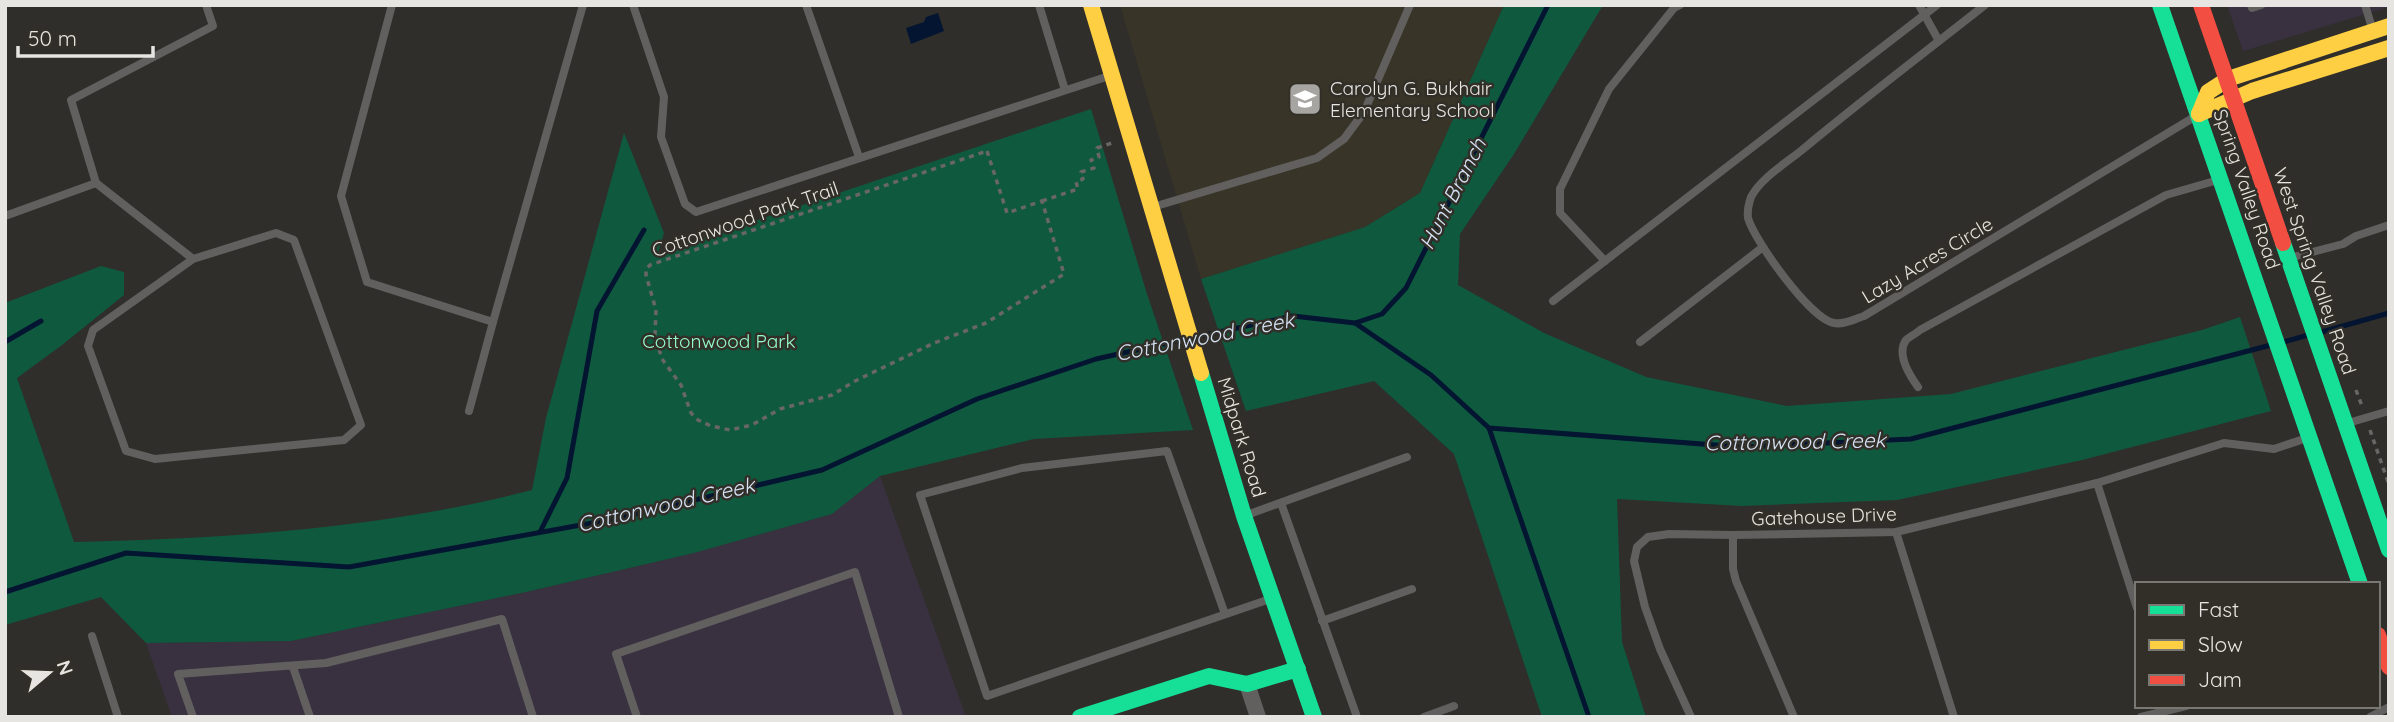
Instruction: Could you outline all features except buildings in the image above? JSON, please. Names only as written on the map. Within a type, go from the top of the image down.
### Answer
[{"type":"street","name":"Midpark Road","points":[[1091,5],[1244,516],[1314,717]]},
{"type":"street","name":"Spring Valley Road","points":[[2160,5],[2309,437]]},
{"type":"street","name":"West Spring Valley Road","points":[[2201,5],[2389,550]]},
{"type":"street","points":[[2199,114],[2203,97],[2210,87],[2381,29]]},
{"type":"street","points":[[2199,114],[2234,98],[2389,48]]},
{"type":"street","points":[[2309,437],[2359,582]]},
{"type":"street","points":[[2382,641],[2389,667]]},
{"type":"street","points":[[1080,717],[1209,676],[1247,684],[1298,669]]},
{"type":"street","points":[[1247,684],[1258,717]]},
{"type":"lane","points":[[193,259],[96,183],[71,100],[213,26],[206,5]]},
{"type":"lane","points":[[393,5],[341,196],[367,282],[493,322]]},
{"type":"lane","points":[[469,411],[583,5]]},
{"type":"lane","points":[[633,5],[664,97],[661,137],[685,204],[696,212],[1112,75]]},
{"type":"lane","points":[[806,5],[859,157]]},
{"type":"lane","points":[[1039,5],[1065,90]]},
{"type":"lane","points":[[1151,208],[1317,158],[1344,139],[1364,112],[1410,5]]},
{"type":"lane","points":[[1605,261],[1560,213],[1560,189],[1609,89],[1674,8],[1680,5]]},
{"type":"lane","points":[[1919,5],[1939,41]]},
{"type":"lane","points":[[1553,301],[1937,5]]},
{"type":"lane","name":"Lazy Acres Circle","points":[[1985,5],[1765,181],[1752,196],[1748,218],[1763,247],[1805,302],[1825,320],[1834,324],[1864,316],[2199,114]]},
{"type":"lane","points":[[2251,5],[2252,8],[2261,5]]},
{"type":"lane","points":[[2365,5],[2381,29]]},
{"type":"lane","points":[[1918,387],[1908,374],[1903,353],[1906,341],[1920,330],[2166,195],[2221,179]]},
{"type":"lane","points":[[5,216],[96,183]]},
{"type":"lane","points":[[2289,258],[2343,244],[2356,236],[2389,225]]},
{"type":"lane","points":[[276,233],[294,240],[361,425],[344,440],[155,459],[126,451],[88,346],[93,330],[193,259],[276,233]]},
{"type":"lane","points":[[1640,342],[1763,247]]},
{"type":"lane","points":[[2346,424],[2389,411]]},
{"type":"lane","name":"Gatehouse Drive","points":[[1690,717],[1660,649],[1645,607],[1634,561],[1637,547],[1648,537],[1669,534],[1896,532],[2097,483],[2224,443],[2274,449],[2309,437]]},
{"type":"lane","points":[[1225,614],[1167,451],[1022,468],[920,495],[987,696],[1273,598]]},
{"type":"lane","points":[[1244,516],[1408,457]]},
{"type":"lane","points":[[2097,483],[2135,602]]},
{"type":"lane","points":[[1281,503],[1357,717]]},
{"type":"lane","points":[[1896,532],[1955,717]]},
{"type":"lane","points":[[1733,535],[1733,569],[1736,581],[1794,717]]},
{"type":"lane","points":[[637,717],[616,654],[855,572],[899,717]]},
{"type":"lane","points":[[1322,621],[1412,589]]},
{"type":"lane","points":[[193,717],[178,674],[327,663],[502,619],[533,717]]},
{"type":"lane","points":[[92,636],[118,717]]},
{"type":"lane","points":[[293,667],[310,717]]},
{"type":"lane","points":[[1424,717],[1454,706]]},
{"type":"lane","points":[[2370,717],[2389,707]]},
{"type":"lane","points":[[2141,717],[2169,709]]},
{"type":"path","points":[[1042,201],[1078,189],[1076,182],[1083,179],[1081,172],[1094,168],[1091,160],[1099,158],[1097,148],[1114,142]]},
{"type":"path","name":"Cottonwood Park Trail","points":[[987,151],[1007,213],[1042,201],[1065,274],[986,323],[934,343],[832,395],[780,409],[743,429],[721,428],[698,420],[691,413],[681,385],[657,348],[656,310],[646,275],[646,269],[650,265],[987,151]]},
{"type":"shaded area","name":"Carolyn G. Bukhair Elementary School","points":[[1120,5],[1504,5],[1420,193],[1365,227],[1201,279]]},
{"type":"shaded area","points":[[2227,5],[2389,5],[2389,7],[2243,51]]},
{"type":"shaded area","points":[[880,476],[966,717],[172,717],[146,643],[291,641],[526,592],[694,553],[832,514]]},
{"type":"green space","points":[[1504,5],[1603,5],[1514,154],[1460,234],[1458,285],[1544,333],[1646,377],[1787,406],[1951,394],[2202,330],[2240,317],[2271,411],[2082,460],[1897,500],[1742,506],[1617,499],[1622,642],[1646,717],[1542,717],[1454,454],[1374,381],[1246,411],[1201,279],[1365,227],[1420,193]]},
{"type":"green space","name":"Cottonwood Park","points":[[1091,109],[1147,294],[1193,430],[1034,439],[880,476],[832,514],[694,553],[526,592],[291,641],[146,643],[101,597],[5,625],[5,303],[101,266],[124,272],[124,295],[17,378],[74,542],[247,534],[420,514],[532,490],[546,418],[624,133],[664,233],[658,253]]},
{"type":"water","points":[[938,13],[944,31],[911,44],[906,28],[924,22],[926,17]]},
{"type":"waterway","name":"Hunt Branch","points":[[1355,323],[1382,314],[1406,288],[1548,5]]},
{"type":"waterway","points":[[540,532],[567,478],[597,311],[644,230]]},
{"type":"waterway","name":"Cottonwood Creek","points":[[2318,333],[2389,313]]},
{"type":"waterway","name":"Cottonwood Creek","points":[[1196,337],[1293,316],[1355,323],[1431,375],[1489,428],[1742,447],[1911,439],[2271,345]]},
{"type":"waterway","points":[[5,342],[41,321]]},
{"type":"waterway","name":"Cottonwood Creek","points":[[2280,343],[2308,335]]},
{"type":"waterway","name":"Cottonwood Creek","points":[[5,592],[126,553],[349,567],[614,519],[822,470],[977,399],[1096,359],[1186,339]]},
{"type":"waterway","points":[[1489,428],[1589,717]]},
{"type":"traffic: fast","points":[[2160,5],[2359,582]]},
{"type":"traffic: fast","points":[[2283,243],[2389,550]]},
{"type":"traffic: fast","points":[[1201,373],[1244,516],[1314,717]]},
{"type":"traffic: fast","points":[[1080,717],[1209,676],[1247,684],[1298,669]]},
{"type":"traffic: slow","points":[[1091,5],[1201,373]]},
{"type":"traffic: slow","points":[[2199,114],[2208,92],[2228,79],[2389,26]]},
{"type":"traffic: slow","points":[[2199,114],[2252,91],[2389,48]]},
{"type":"traffic: jam","points":[[2201,5],[2283,243]]},
{"type":"traffic: jam","points":[[2380,641],[2389,667]]},
{"type":"place","name":"Carolyn G. Bukhair Elementary School","points":[[1305,99]]}]
